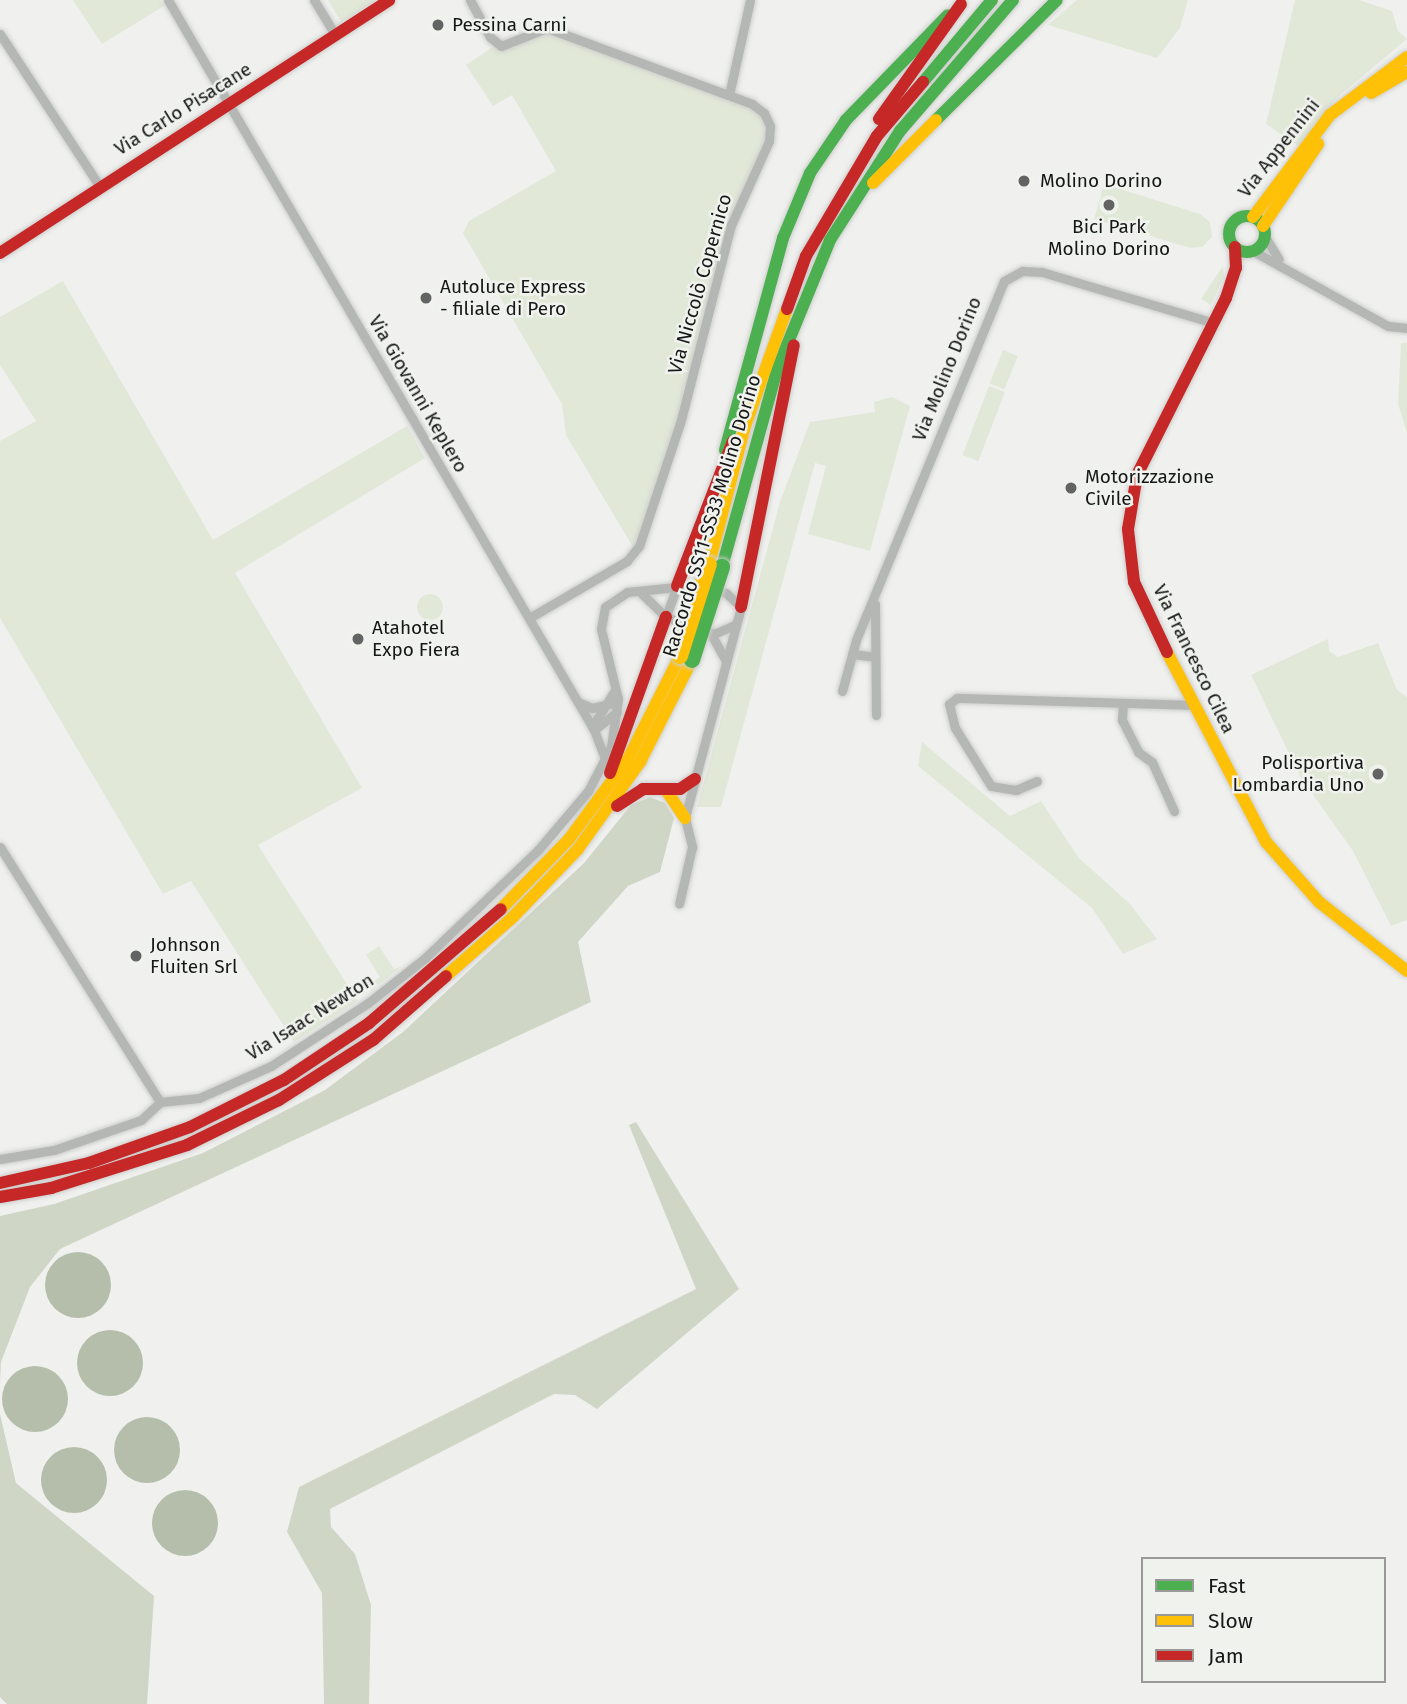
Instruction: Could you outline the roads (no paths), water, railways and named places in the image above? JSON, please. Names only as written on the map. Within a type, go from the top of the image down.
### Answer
[{"type":"main road","name":"Via Carlo Pisacane","points":[[0,253],[389,0]]},
{"type":"main road","points":[[801,269],[877,136],[992,0]]},
{"type":"main road","points":[[830,240],[900,131],[1013,0]]},
{"type":"main road","points":[[830,240],[877,179],[1057,0]]},
{"type":"main road","points":[[801,269],[813,229],[830,198],[900,86],[963,2]]},
{"type":"main road","points":[[716,483],[780,248],[810,173],[858,107],[963,2]]},
{"type":"main road","name":"Via Appennini","points":[[1260,227],[1330,115],[1407,57]]},
{"type":"main road","name":"Via Appennini","points":[[1260,227],[1333,124],[1363,97],[1407,72]]},
{"type":"main road","name":"Via Francesco Cilea","points":[[1235,272],[1235,247],[1230,227],[1239,218],[1260,227],[1253,251],[1235,272],[1214,323],[1146,452],[1128,516],[1129,554],[1139,598],[1244,805],[1276,856],[1319,902],[1407,971]]},
{"type":"main road","name":"Raccordo SS11-SS33 Molino Dorino","points":[[0,1197],[62,1185],[187,1145],[328,1071],[393,1024],[513,917],[600,822],[665,721],[778,367],[830,240]]},
{"type":"main road","points":[[1235,247],[1253,251]]},
{"type":"main road","points":[[741,607],[794,344],[819,263]]},
{"type":"main road","name":"Raccordo SS11-SS33 Molino Dorino","points":[[716,566],[745,426],[801,269]]},
{"type":"main road","points":[[677,586],[768,336],[790,296]]},
{"type":"main road","points":[[569,839],[610,774],[666,617]]},
{"type":"main road","name":"Raccordo SS11-SS33 Molino Dorino","points":[[0,1183],[89,1163],[158,1141],[284,1080],[396,1002],[503,907],[569,839],[628,759],[686,658]]},
{"type":"main road","points":[[600,822],[632,793],[680,789],[695,779]]},
{"type":"main road","points":[[666,790],[685,818]]},
{"type":"street","name":"Via Giovanni Keplero","points":[[168,0],[593,728],[604,749],[604,764]]},
{"type":"street","points":[[314,0],[336,36]]},
{"type":"street","name":"Via Niccolò Copernico","points":[[470,0],[490,37],[501,46],[548,28],[761,109],[770,137],[731,225],[680,423],[642,540],[627,561],[529,618]]},
{"type":"street","points":[[729,95],[750,0]]},
{"type":"street","points":[[0,34],[100,187]]},
{"type":"street","points":[[1260,227],[1282,263]]},
{"type":"street","points":[[1253,251],[1282,263],[1388,326],[1407,328]]},
{"type":"street","name":"Via Molino Dorino","points":[[875,599],[995,295],[1009,276],[1028,270],[1042,272],[1214,323]]},
{"type":"street","points":[[666,617],[677,586]]},
{"type":"street","points":[[640,592],[677,586],[726,593],[741,607],[685,818],[692,847],[679,904]]},
{"type":"street","points":[[640,592],[666,617],[711,634],[722,645],[726,662]]},
{"type":"street","name":"Via Isaac Newton","points":[[160,1102],[199,1098],[271,1066],[368,1003],[425,958],[538,850],[588,791],[604,764],[617,712],[616,688],[601,629],[603,612],[617,596],[640,592]]},
{"type":"street","points":[[842,691],[852,654],[875,599]]},
{"type":"street","points":[[875,599],[878,688],[876,715]]},
{"type":"street","points":[[711,634],[725,633],[736,624]]},
{"type":"street","points":[[852,654],[875,657]]},
{"type":"street","points":[[593,728],[610,704],[616,688]]},
{"type":"street","points":[[1037,781],[1016,790],[991,786],[955,728],[950,704],[957,698],[1192,705]]},
{"type":"street","points":[[576,701],[592,708],[610,704]]},
{"type":"street","points":[[1123,704],[1122,720],[1139,752],[1152,762],[1174,811]]},
{"type":"street","points":[[593,728],[617,712]]},
{"type":"street","points":[[0,846],[160,1102],[141,1120],[54,1150],[0,1159]]},
{"type":"place","name":"Pessina Carni","points":[[438,25]]},
{"type":"place","name":"Molino Dorino","points":[[1024,181]]},
{"type":"place","name":"Bici Park Molino Dorino","points":[[1109,205]]},
{"type":"place","name":"Autoluce Express - filiale di Pero","points":[[426,298]]},
{"type":"place","name":"Motorizzazione Civile","points":[[1071,488]]},
{"type":"place","name":"Atahotel Expo Fiera","points":[[358,639]]},
{"type":"place","name":"Polisportiva Lombardia Uno","points":[[1378,774]]},
{"type":"place","name":"Johnson Fluiten Srl","points":[[136,956]]}]
